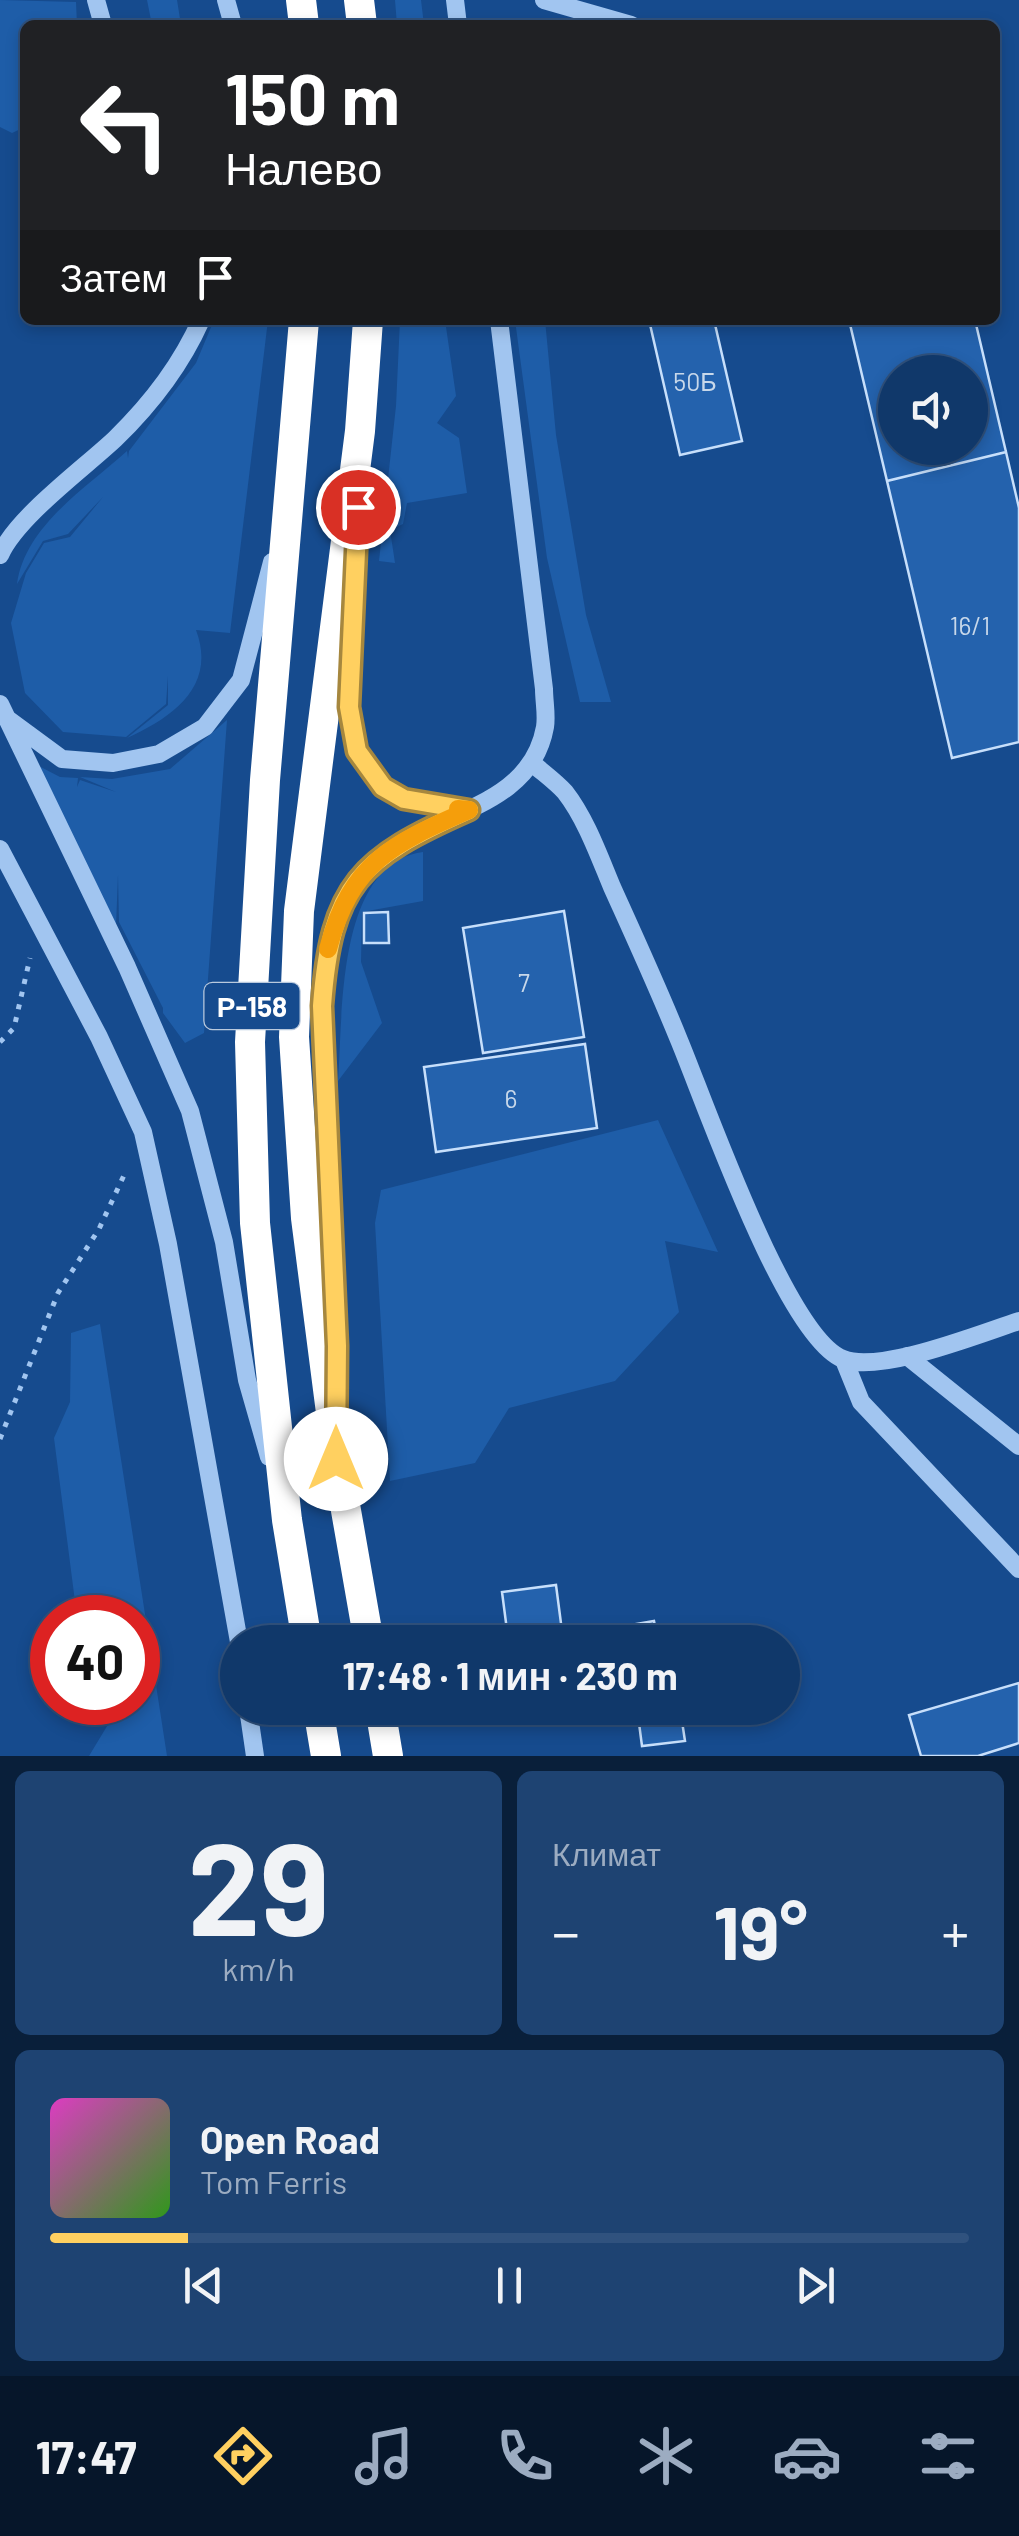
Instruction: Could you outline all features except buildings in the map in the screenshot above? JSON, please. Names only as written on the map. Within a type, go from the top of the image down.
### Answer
[{"type":"highway","name":"Р-158","points":[[304,325],[257,898],[250,1042],[255,1223],[287,1520],[304,1625]]},
{"type":"highway","name":"Р-158","points":[[365,1625],[336,1459],[306,1218],[294,1037],[299,911],[360,431],[368,325]]},
{"type":"highway","points":[[321,1725],[326,1756]]},
{"type":"highway","points":[[383,1725],[388,1756]]},
{"type":"street","points":[[544,0],[614,20]]},
{"type":"street","points":[[0,555],[48,498],[116,438],[165,384],[196,325]]},
{"type":"street","points":[[336,1459],[337,1346],[322,1006],[326,957],[338,913],[375,860],[407,838],[510,787],[531,762],[545,727],[544,688],[500,325]]},
{"type":"street","points":[[360,431],[357,582],[349,707],[357,751],[383,787],[404,799],[469,810]]},
{"type":"street","points":[[2,711],[62,759],[113,764],[159,754],[205,727],[241,680],[289,492]]},
{"type":"street","points":[[2,711],[127,968],[190,1112],[224,1242],[247,1380],[287,1520]]},
{"type":"street","points":[[531,762],[565,793],[591,839],[768,1256],[804,1320],[821,1343],[844,1360],[861,1402],[1019,1570]]},
{"type":"street","points":[[0,849],[100,1037],[143,1132],[168,1244],[236,1625]]},
{"type":"street","points":[[844,1360],[873,1362],[907,1356],[1019,1320]]},
{"type":"street","points":[[907,1356],[1019,1446]]},
{"type":"street","points":[[250,1725],[255,1756]]},
{"type":"path","points":[[0,1042],[14,1028],[31,956],[27,938],[33,912]]},
{"type":"path","points":[[0,1438],[58,1293],[100,1229],[143,1132]]},
{"type":"shaded area","points":[[0,0],[76,2],[77,20],[20,20],[20,129],[12,133],[0,127]]},
{"type":"shaded area","points":[[147,0],[177,0],[180,20],[151,20]]},
{"type":"shaded area","points":[[395,0],[421,0],[423,20],[397,20]]},
{"type":"shaded area","points":[[212,325],[267,325],[230,633],[196,630],[201,668],[196,683],[187,697],[160,720],[127,738],[168,705],[168,676],[166,704],[126,737],[63,732],[25,693],[11,623],[26,573],[44,543],[70,537],[103,497],[68,534],[43,541],[17,584],[22,563],[45,526],[76,494],[127,451],[128,458],[129,451],[196,363]]},
{"type":"shaded area","points":[[400,325],[446,325],[456,396],[437,423],[459,438],[467,493],[407,503],[403,524],[390,530],[395,563],[379,561],[396,406]]},
{"type":"shaded area","points":[[516,325],[545,325],[556,435],[586,615],[611,702],[580,702],[547,558]]},
{"type":"shaded area","points":[[227,720],[204,1033],[185,1043],[163,1013],[119,922],[118,875],[116,926],[35,764],[60,777],[78,778],[77,787],[80,780],[116,792],[80,777],[112,779],[170,769]]},
{"type":"shaded area","points":[[423,852],[423,901],[362,912],[361,962],[382,1023],[338,1081],[344,983],[359,912],[374,883],[395,862]]},
{"type":"shaded area","points":[[658,1120],[718,1252],[665,1241],[679,1312],[615,1381],[509,1408],[475,1463],[390,1481],[375,1223],[381,1190]]},
{"type":"shaded area","points":[[100,1324],[142,1595],[74,1595],[54,1438],[70,1402],[71,1333]]},
{"type":"shaded area","points":[[160,1711],[167,1756],[89,1756],[108,1725],[160,1725]]},
{"type":"slow traffic","points":[[328,949],[338,913],[375,860],[407,838],[469,810],[458,809]]},
{"type":"route","points":[[336,1459],[337,1346],[322,1006],[326,957],[338,913],[375,860],[407,838],[469,810],[404,799],[383,787],[357,751],[349,707],[358,507]]}]
